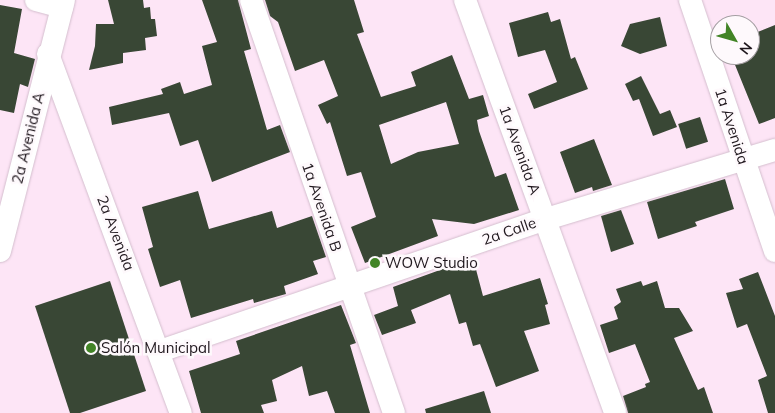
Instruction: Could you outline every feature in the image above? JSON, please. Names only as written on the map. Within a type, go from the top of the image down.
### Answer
[{"type":"street","points":[[36,0],[63,3]]},
{"type":"street","name":"1a Avenida B","points":[[251,0],[394,413]]},
{"type":"street","name":"1a Avenida A","points":[[465,0],[615,413]]},
{"type":"street","name":"1a Avenida","points":[[690,0],[775,251]]},
{"type":"street","name":"2a Avenida A","points":[[0,251],[48,54],[63,3]]},
{"type":"street","name":"2a Avenida","points":[[48,54],[160,351],[181,413]]},
{"type":"street","name":"2a Calle","points":[[160,351],[546,219],[775,150]]},
{"type":"building","points":[[108,0],[143,0],[144,8],[150,7],[151,19],[155,19],[157,36],[145,38],[146,50],[123,53],[123,63],[89,70],[95,46],[96,24],[114,24]]},
{"type":"building","points":[[202,0],[238,0],[251,49],[244,51],[267,130],[280,125],[290,152],[212,182],[198,140],[180,146],[169,113],[112,125],[109,107],[163,94],[161,89],[180,82],[184,94],[212,85],[202,46],[217,42]]},
{"type":"building","points":[[265,0],[354,0],[364,32],[357,34],[381,97],[416,86],[411,72],[452,55],[469,99],[483,95],[489,116],[477,120],[479,131],[495,177],[506,173],[519,210],[474,224],[432,219],[438,236],[365,263],[351,227],[376,217],[361,172],[347,176],[330,122],[327,124],[318,105],[338,96],[324,60],[295,71],[278,22],[270,16]],"holes":[[[446,102],[459,144],[418,152],[391,164],[379,125]]]},
{"type":"building","points":[[0,5],[22,9],[14,53],[35,59],[28,87],[20,84],[14,113],[0,110]]},
{"type":"building","points":[[548,12],[551,22],[560,19],[571,59],[575,57],[588,89],[534,109],[528,94],[557,82],[545,50],[518,57],[509,23]]},
{"type":"building","points":[[660,17],[667,46],[640,54],[621,46],[630,24]]},
{"type":"building","points":[[775,25],[775,118],[759,124],[735,65],[760,65],[760,31]]},
{"type":"building","points":[[641,76],[660,114],[670,110],[677,127],[653,136],[639,99],[633,101],[625,84]]},
{"type":"building","points":[[700,117],[708,142],[686,149],[678,124]]},
{"type":"building","points":[[594,139],[612,185],[593,191],[592,187],[575,193],[560,152]]},
{"type":"building","points":[[725,179],[734,209],[695,222],[697,226],[658,239],[647,202]]},
{"type":"building","points":[[198,191],[209,229],[272,211],[277,228],[312,216],[326,257],[313,261],[318,274],[284,286],[286,294],[254,303],[253,299],[191,318],[180,280],[160,287],[148,249],[153,247],[142,207]]},
{"type":"building","points":[[621,210],[634,244],[611,252],[601,216]]},
{"type":"building","points":[[473,258],[483,296],[540,278],[548,304],[545,305],[550,324],[524,331],[539,371],[496,387],[480,344],[473,346],[466,322],[459,324],[450,294],[411,310],[416,323],[382,335],[374,315],[398,306],[393,287]]},
{"type":"building","points":[[758,272],[775,316],[775,413],[768,413],[758,380],[767,376],[747,324],[737,328],[726,293],[743,289],[739,279]]},
{"type":"building","name":"Salón Municipal","points":[[110,281],[146,391],[80,413],[70,413],[35,306]]},
{"type":"building","points":[[641,281],[643,286],[657,281],[665,308],[679,308],[693,331],[674,338],[698,390],[704,387],[713,413],[628,413],[623,396],[646,387],[645,384],[650,382],[635,344],[609,353],[600,325],[618,319],[614,307],[621,302],[616,289]]},
{"type":"building","points":[[341,305],[356,343],[350,345],[370,413],[335,413],[327,391],[309,396],[302,366],[272,380],[277,401],[261,405],[264,413],[201,413],[189,371],[240,354],[236,341]]},
{"type":"building","points":[[484,391],[491,413],[426,413],[425,409]]},
{"type":"place","name":"WOW Studio","points":[[375,263]]},
{"type":"place","name":"Salón Municipal","points":[[91,348]]}]
